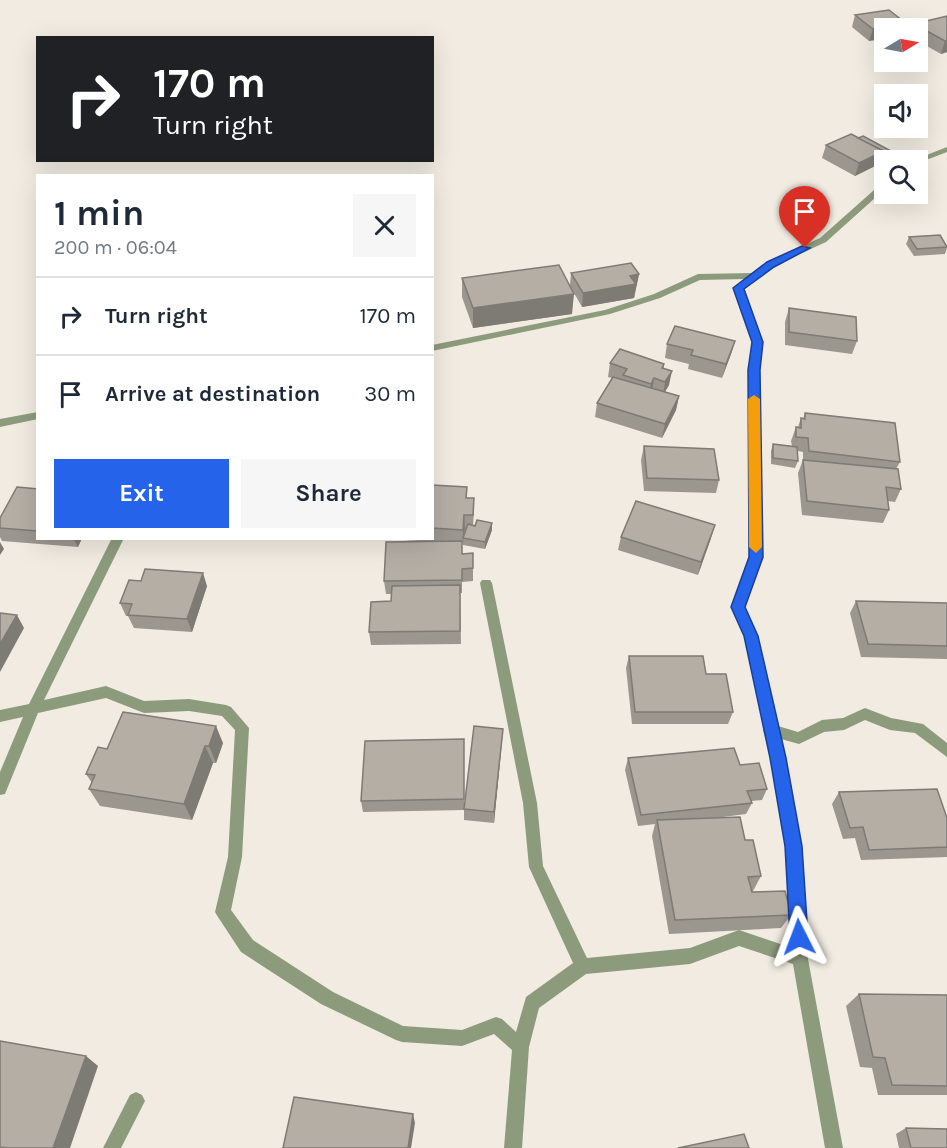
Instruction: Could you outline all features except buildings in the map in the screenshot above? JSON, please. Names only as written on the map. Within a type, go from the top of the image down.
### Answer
[{"type":"street","points":[[928,156],[947,149]]},
{"type":"street","points":[[834,1148],[800,959],[794,846],[778,758],[751,636],[738,607],[756,557],[754,370],[757,342],[738,288],[771,264],[823,240],[874,195]]},
{"type":"street","points":[[434,348],[607,312],[657,296],[698,277],[752,276]]},
{"type":"street","points":[[0,423],[36,415]]},
{"type":"street","points":[[0,789],[33,709],[117,540]]},
{"type":"street","points":[[486,583],[530,803],[536,867],[583,966]]},
{"type":"street","points":[[0,716],[106,692],[144,707],[189,705],[226,711],[242,728],[235,857],[223,912],[247,946],[327,998],[402,1034],[462,1038],[496,1025],[520,1047]]},
{"type":"street","points":[[770,730],[799,738],[822,726],[844,724],[865,714],[890,724],[918,728],[947,750]]},
{"type":"street","points":[[513,1148],[520,1047],[532,1003],[583,966],[690,956],[740,938],[800,959]]},
{"type":"street","points":[[112,1148],[136,1101]]},
{"type":"slow traffic","points":[[754,399],[756,547]]},
{"type":"route","points":[[799,937],[794,846],[778,758],[751,636],[738,607],[756,557],[754,370],[757,342],[738,288],[771,264],[805,248]]}]
